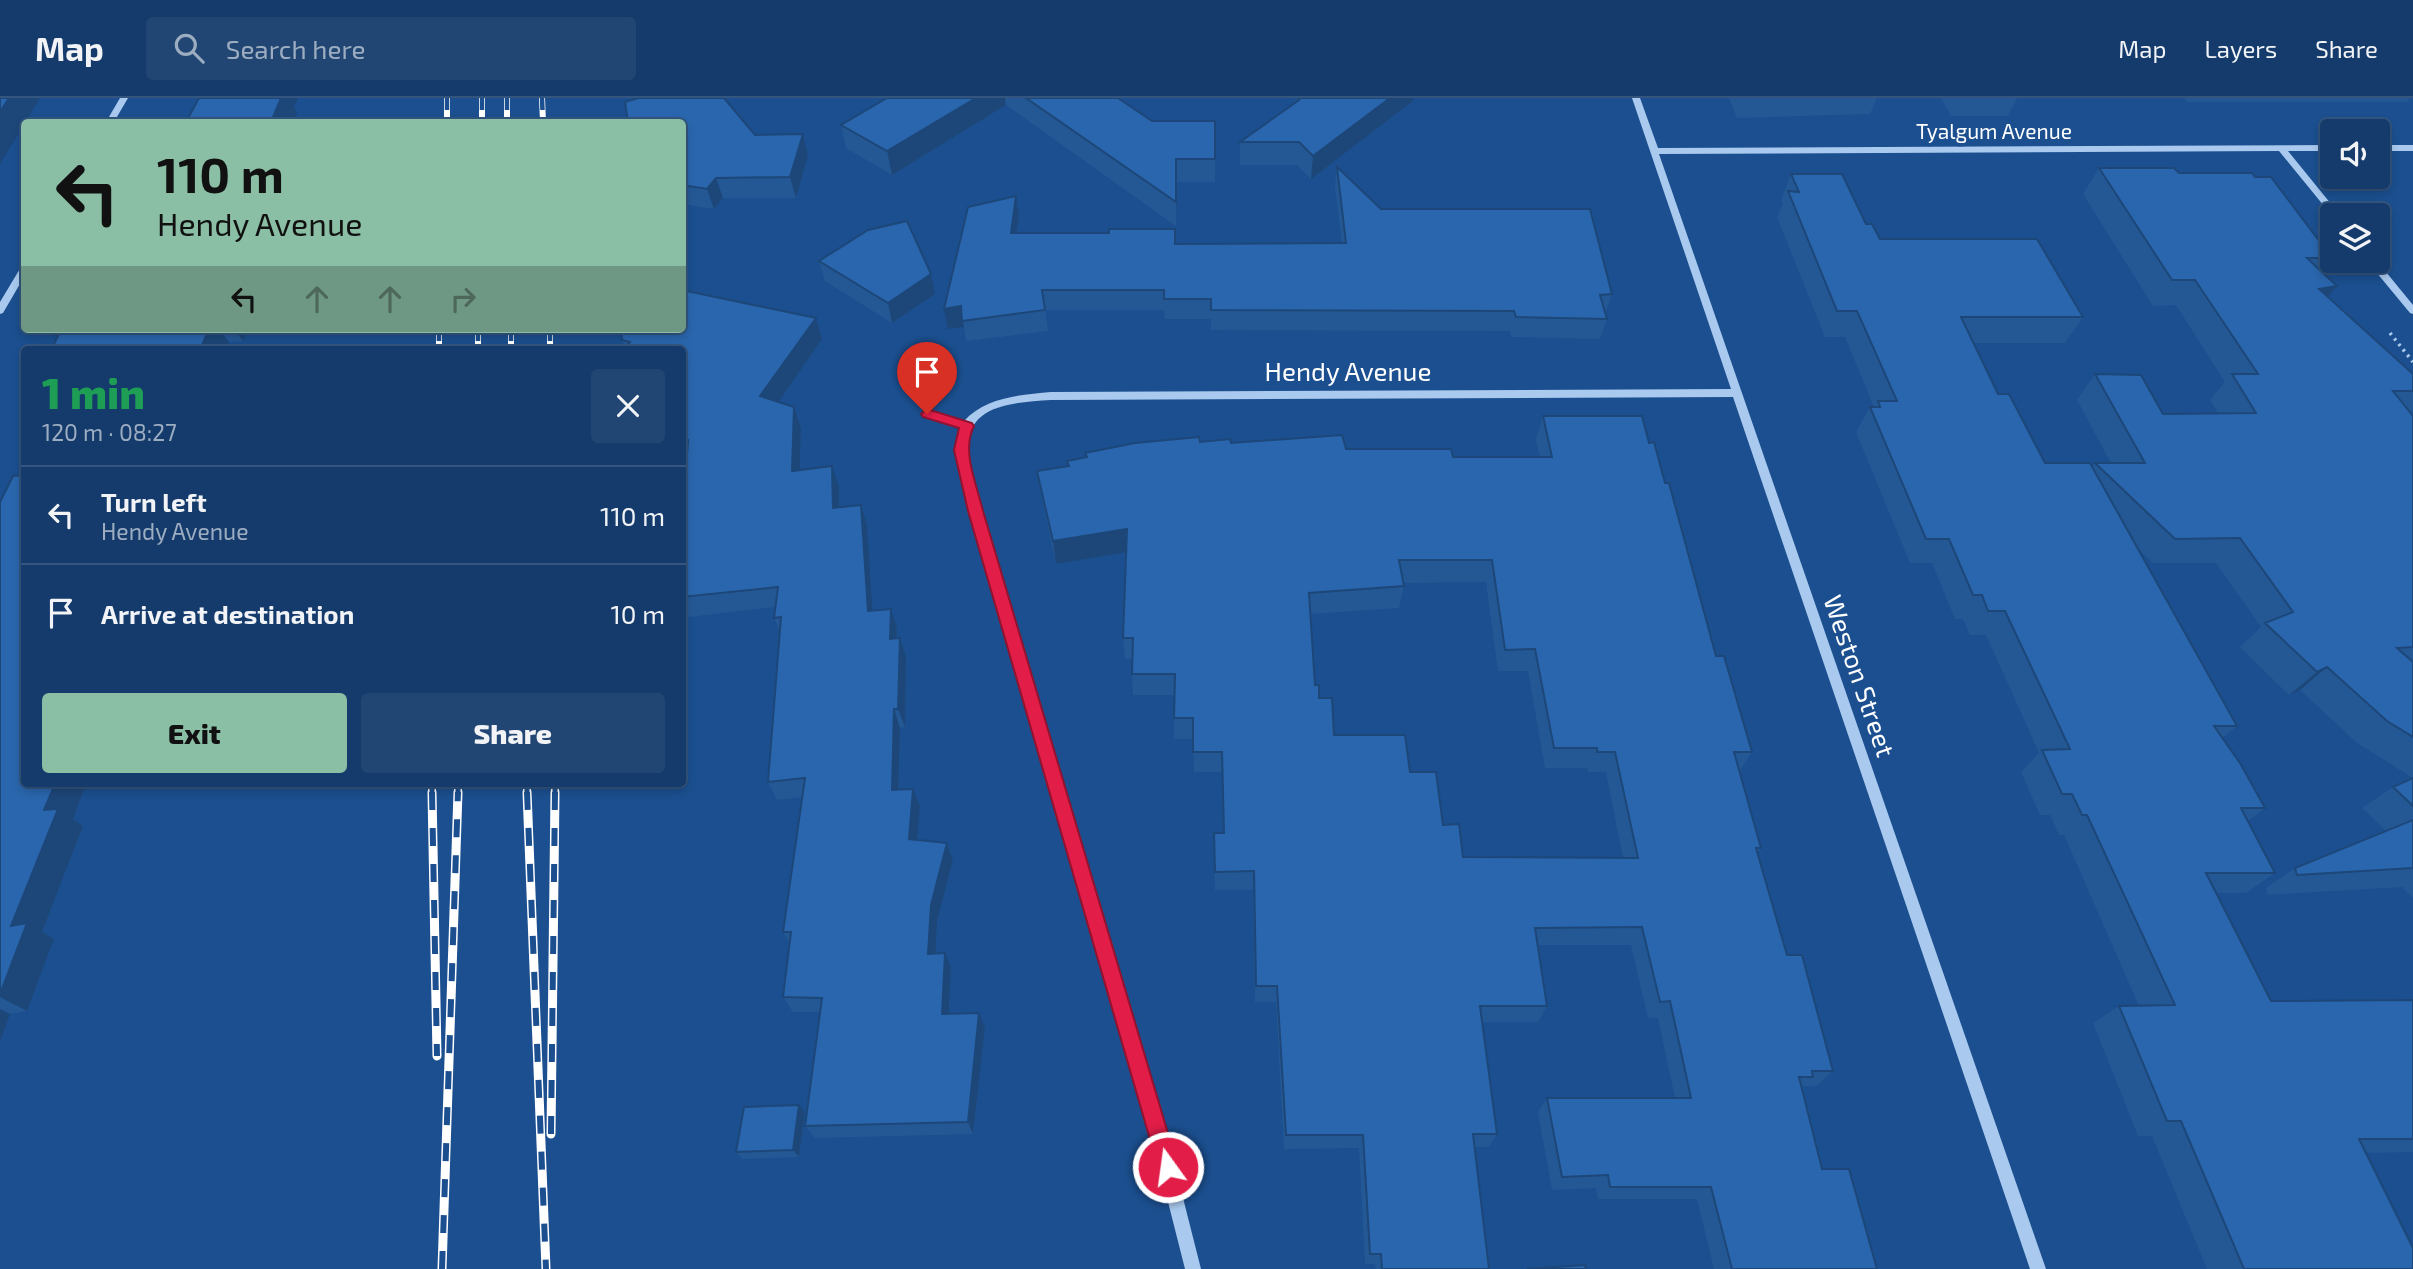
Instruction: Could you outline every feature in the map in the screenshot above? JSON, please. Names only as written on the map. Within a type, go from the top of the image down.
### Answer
[{"type":"street","points":[[112,119],[124,98]]},
{"type":"street","name":"Weston Street","points":[[1636,98],[2038,1269]]},
{"type":"street","points":[[2390,148],[2413,148]]},
{"type":"street","points":[[2282,149],[2325,203]]},
{"type":"street","name":"Tyalgum Avenue","points":[[1654,150],[2320,149]]},
{"type":"street","points":[[2382,273],[2413,311]]},
{"type":"street","points":[[0,311],[21,274]]},
{"type":"street","name":"Hendy Avenue","points":[[967,426],[979,414],[999,403],[1051,396],[1738,393]]},
{"type":"street","points":[[927,414],[967,426],[963,435],[963,467],[1155,1119],[1193,1269]]},
{"type":"building","points":[[0,98],[9,98],[0,112]]},
{"type":"building","points":[[199,98],[281,98],[272,119],[188,119]]},
{"type":"building","points":[[638,98],[724,98],[755,135],[803,134],[790,177],[716,178],[707,189],[686,186],[686,119],[628,119],[625,102]]},
{"type":"building","points":[[887,98],[976,98],[887,151],[841,125]]},
{"type":"building","points":[[1026,98],[1118,98],[1152,121],[1215,121],[1215,159],[1176,159],[1176,202]]},
{"type":"building","points":[[1300,98],[1390,98],[1313,156],[1299,142],[1240,142]]},
{"type":"building","points":[[1337,167],[1381,209],[1590,209],[1612,294],[1600,295],[1607,319],[1516,317],[1514,311],[1211,310],[1211,299],[1164,299],[1164,290],[1042,290],[1045,310],[962,321],[961,306],[944,309],[968,207],[1016,196],[1011,233],[1109,233],[1109,229],[1175,229],[1175,244],[1346,243]]},
{"type":"building","points":[[2099,168],[2174,168],[2179,173],[2252,173],[2255,177],[2271,177],[2320,242],[2320,258],[2307,258],[2337,286],[2319,289],[2413,374],[2413,391],[2393,391],[2413,416],[2413,647],[2397,648],[2413,662],[2413,737],[2387,721],[2327,667],[2317,672],[2265,623],[2293,612],[2240,538],[2175,539],[2095,463],[2145,463],[2095,374],[2141,375],[2163,414],[2256,413],[2232,374],[2258,374],[2195,280],[2172,280]]},
{"type":"building","points":[[1791,174],[1842,174],[1866,224],[1872,224],[1880,239],[2037,239],[2083,317],[1961,317],[1998,394],[2009,394],[2045,463],[2090,463],[2237,726],[2214,726],[2240,763],[2265,808],[2241,808],[2275,873],[2206,873],[2271,1001],[2413,1000],[2413,1139],[2359,1139],[2413,1248],[2413,1269],[2244,1269],[2181,1121],[2167,1121],[2119,1006],[2175,1005],[2087,815],[2082,815],[2072,794],[2062,794],[2042,750],[2070,749],[2005,611],[1988,611],[1982,595],[1973,595],[1949,539],[1926,539],[1870,407],[1880,407],[1878,401],[1897,401],[1857,311],[1837,311],[1788,191],[1799,192]]},
{"type":"building","points":[[907,221],[931,274],[888,303],[819,261],[868,230]]},
{"type":"building","points":[[686,291],[816,318],[760,396],[794,407],[792,471],[832,466],[833,508],[861,505],[868,611],[891,609],[890,639],[900,638],[898,709],[894,709],[892,790],[913,789],[909,839],[947,843],[931,905],[928,954],[945,953],[942,1014],[979,1013],[968,1122],[805,1126],[822,998],[783,997],[791,932],[783,932],[805,778],[768,782],[781,617],[774,618],[778,587],[686,597],[686,346],[627,346],[630,342],[622,340],[621,333],[686,333]]},
{"type":"building","points":[[56,333],[207,333],[202,346],[53,346],[59,334],[55,335]]},
{"type":"building","points":[[1543,416],[1642,416],[1649,443],[1654,442],[1665,483],[1669,483],[1716,656],[1724,656],[1752,752],[1734,752],[1761,848],[1756,848],[1787,955],[1802,955],[1833,1071],[1812,1071],[1813,1077],[1799,1077],[1822,1169],[1849,1169],[1877,1269],[1732,1269],[1711,1187],[1610,1187],[1608,1175],[1562,1177],[1547,1098],[1691,1098],[1670,1001],[1660,1002],[1642,927],[1535,928],[1547,1006],[1480,1006],[1497,1134],[1473,1134],[1489,1269],[1382,1269],[1381,1254],[1370,1254],[1363,1135],[1286,1135],[1277,986],[1256,986],[1254,871],[1215,872],[1214,833],[1224,833],[1222,752],[1193,752],[1193,718],[1174,718],[1175,674],[1132,674],[1133,638],[1123,638],[1127,529],[1053,541],[1037,471],[1069,466],[1067,461],[1087,457],[1085,453],[1135,443],[1199,437],[1200,442],[1230,439],[1231,443],[1342,435],[1346,449],[1451,449],[1453,457],[1552,457]],"holes":[[[1399,560],[1492,560],[1505,650],[1535,649],[1554,748],[1597,748],[1597,752],[1615,752],[1638,858],[1463,857],[1459,824],[1443,825],[1436,772],[1410,772],[1405,735],[1334,735],[1332,698],[1319,698],[1319,685],[1315,685],[1309,593],[1404,586]]]},
{"type":"building","points":[[21,475],[21,787],[54,787],[44,810],[58,809],[11,926],[27,923],[0,994],[0,502],[13,476]]},
{"type":"building","points":[[2413,778],[2413,806],[2393,787]]},
{"type":"building","points":[[2413,820],[2413,868],[2297,875],[2295,868]]},
{"type":"building","points":[[799,1105],[793,1150],[736,1152],[744,1107]]},
{"type":"building","points":[[1585,1265],[1586,1269],[1527,1269]]},
{"type":"railway","points":[[447,98],[447,119]]},
{"type":"railway","points":[[482,98],[482,119]]},
{"type":"railway","points":[[507,98],[507,119]]},
{"type":"railway","points":[[542,98],[543,119]]},
{"type":"railway","points":[[439,333],[439,346]]},
{"type":"railway","points":[[478,333],[478,346]]},
{"type":"railway","points":[[511,333],[511,346]]},
{"type":"railway","points":[[550,333],[550,346]]},
{"type":"railway","points":[[432,787],[432,792]]},
{"type":"railway","points":[[458,787],[458,792]]},
{"type":"railway","points":[[527,787],[527,792]]},
{"type":"railway","points":[[555,787],[555,792]]},
{"type":"railway","points":[[432,792],[437,1056]]},
{"type":"railway","points":[[442,1269],[458,792]]},
{"type":"railway","points":[[527,792],[546,1269]]},
{"type":"railway","points":[[551,1134],[555,792]]},
{"type":"route","points":[[927,414],[967,426],[961,450],[963,467],[1168,1167]]}]
